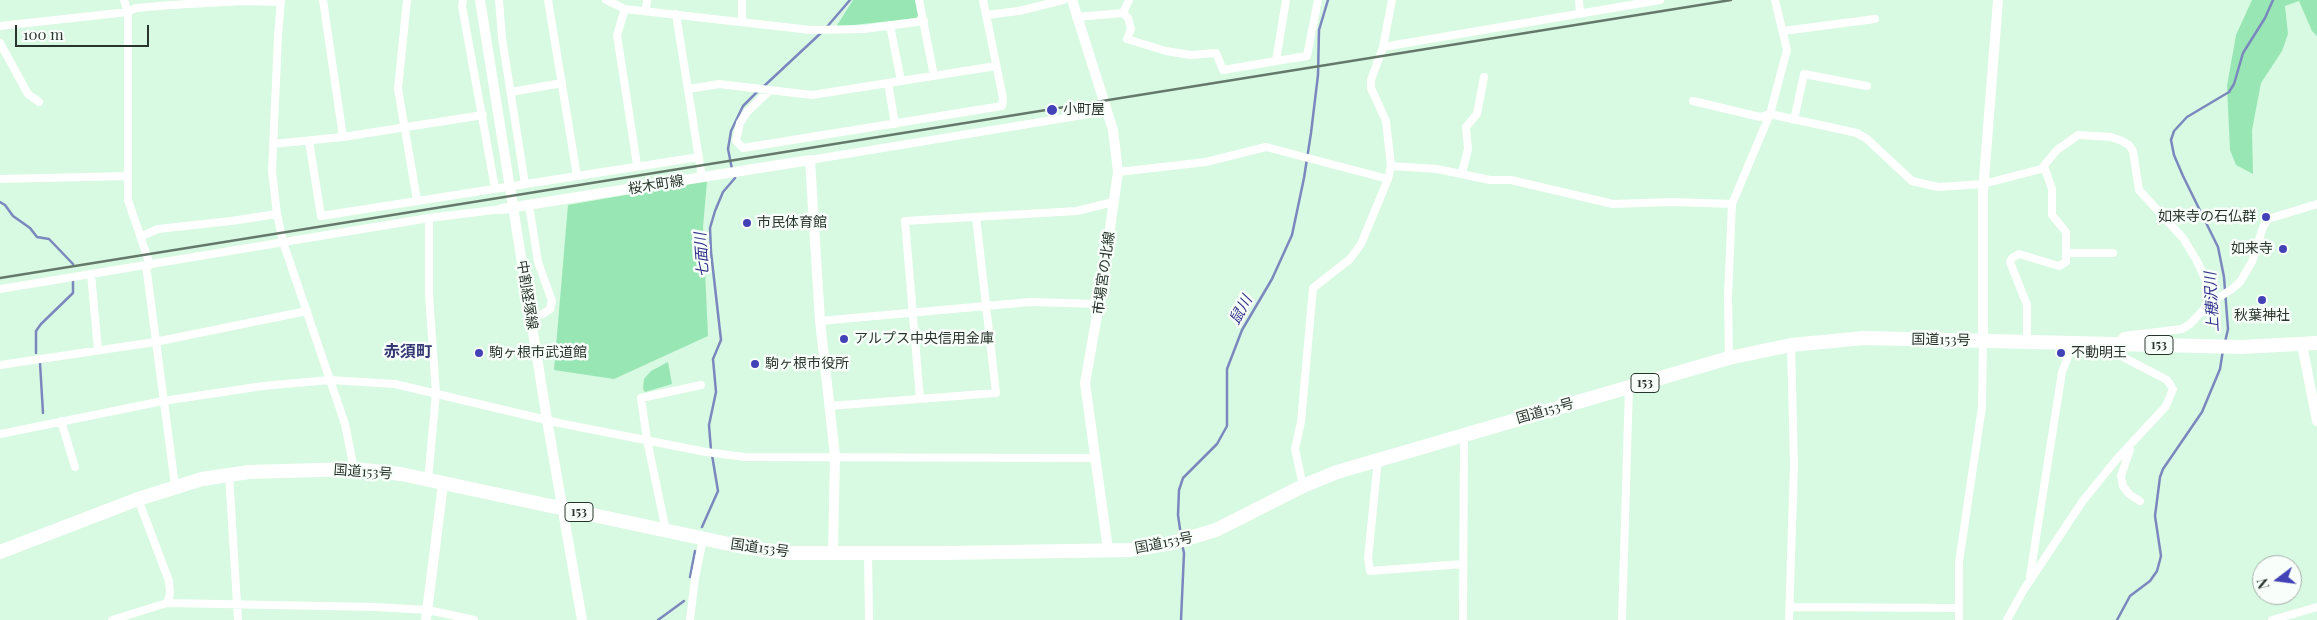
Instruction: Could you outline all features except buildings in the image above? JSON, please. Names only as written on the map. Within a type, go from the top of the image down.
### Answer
[{"type":"highway","name":"国道153号","points":[[0,552],[175,486],[229,474],[354,469],[401,474],[743,548],[788,553],[1130,550],[1172,543],[1216,530],[1302,486],[1378,459],[1729,358],[1791,345],[1864,338],[2241,347],[2317,343]]},
{"type":"street","points":[[124,0],[128,12],[128,200],[142,236],[148,265],[155,342],[175,486]]},
{"type":"street","points":[[323,0],[343,137]]},
{"type":"street","points":[[407,0],[398,88],[417,200]]},
{"type":"street","points":[[463,0],[462,6],[498,188]]},
{"type":"street","name":"中割経塚線","points":[[480,0],[547,420],[582,620]]},
{"type":"street","points":[[499,0],[502,38],[523,184]]},
{"type":"street","points":[[548,0],[577,176]]},
{"type":"street","points":[[606,0],[625,9],[815,30],[831,31],[924,21]]},
{"type":"street","points":[[646,10],[647,0]]},
{"type":"street","points":[[742,0],[742,22]]},
{"type":"street","points":[[919,0],[934,76]]},
{"type":"street","points":[[768,90],[747,112],[740,123],[736,141],[743,148],[1002,106],[983,0]]},
{"type":"street","points":[[986,15],[1019,11],[1063,0]]},
{"type":"street","name":"市場宮の北線","points":[[1072,0],[1113,130],[1118,172],[1099,304],[1085,383],[1108,550]]},
{"type":"street","points":[[1124,13],[1129,0]]},
{"type":"street","points":[[1276,61],[1286,0]]},
{"type":"street","points":[[1124,13],[1128,18],[1130,29],[1127,39],[1166,51],[1191,55],[1216,53],[1223,70],[1307,56],[1318,0]]},
{"type":"street","points":[[1302,486],[1295,449],[1301,422],[1313,288],[1350,259],[1361,244],[1388,179],[1390,166],[1386,121],[1371,88],[1370,80],[1383,47],[1392,0]]},
{"type":"street","points":[[1579,0],[1580,13]]},
{"type":"street","points":[[1383,47],[1660,0]]},
{"type":"street","points":[[1729,358],[1728,296],[1732,204],[1770,114],[1787,50],[1775,0]]},
{"type":"street","points":[[1958,620],[1959,562],[1982,407],[1983,184],[1998,0]]},
{"type":"street","points":[[0,26],[128,12],[136,8],[181,2],[281,1],[272,171],[277,214],[283,242],[345,424],[354,469]]},
{"type":"street","points":[[625,9],[617,35],[637,165]]},
{"type":"street","points":[[1076,17],[1124,13]]},
{"type":"street","points":[[676,14],[702,178]]},
{"type":"street","points":[[1783,31],[1875,19]]},
{"type":"street","points":[[890,25],[901,81]]},
{"type":"street","points":[[0,43],[28,94],[39,102]]},
{"type":"street","points":[[688,89],[719,84],[812,96],[996,66]]},
{"type":"street","points":[[1794,120],[1804,74],[1867,86]]},
{"type":"street","points":[[1462,173],[1468,149],[1466,128],[1477,114],[1484,77]]},
{"type":"street","points":[[510,92],[562,83]]},
{"type":"street","points":[[888,83],[895,124]]},
{"type":"street","points":[[1693,101],[1760,117],[1770,114],[1857,133],[1867,139],[1912,181],[1938,187],[1983,184],[2044,166],[2057,150],[2078,135],[2111,137],[2129,145],[2133,151],[2139,190],[2183,238],[2207,284],[2212,301]]},
{"type":"street","points":[[833,553],[835,456],[820,321],[810,160],[1107,110]]},
{"type":"street","points":[[273,144],[343,137],[483,115]]},
{"type":"street","points":[[309,141],[320,216],[637,165],[699,157]]},
{"type":"street","points":[[1118,172],[1206,162],[1266,147],[1388,179]]},
{"type":"street","name":"桜木町線","points":[[502,210],[810,160]]},
{"type":"street","points":[[1390,166],[1437,169],[1490,180],[1510,180],[1613,204],[1673,202],[1732,204]]},
{"type":"street","points":[[2027,342],[2027,305],[2010,262],[2012,258],[2026,255],[2059,266],[2066,262],[2066,232],[2052,215],[2052,189],[2044,166]]},
{"type":"street","points":[[0,178],[128,176]]},
{"type":"street","points":[[920,399],[905,221],[1077,210],[1113,202]]},
{"type":"street","points":[[2007,620],[2029,581],[2082,502],[2129,446],[2166,406],[2173,389],[2167,380],[2121,356],[2117,344],[2124,336],[2182,329],[2190,324],[2212,301],[2229,292],[2240,282],[2252,262],[2263,227],[2268,219],[2315,205]]},
{"type":"street","points":[[526,206],[538,262],[552,300],[550,309],[543,314],[531,316]]},
{"type":"street","points":[[0,289],[429,218],[502,210]]},
{"type":"street","points":[[142,236],[158,229],[231,222],[277,214]]},
{"type":"street","points":[[829,406],[996,393],[976,217]]},
{"type":"street","points":[[428,480],[436,393],[429,295],[429,218]]},
{"type":"street","points":[[2066,254],[2113,252]]},
{"type":"street","points":[[91,274],[98,350]]},
{"type":"street","points":[[820,321],[1030,302],[1099,304]]},
{"type":"street","points":[[0,365],[155,342],[307,311]]},
{"type":"street","points":[[2029,581],[2062,372],[2073,344]]},
{"type":"street","points":[[1789,620],[1794,465],[1791,345]]},
{"type":"street","points":[[2302,345],[2317,421]]},
{"type":"street","points":[[0,434],[163,401],[263,386],[330,380],[395,384],[547,420],[706,452],[745,457],[1094,458]]},
{"type":"street","points":[[666,531],[647,440],[641,398],[701,384]]},
{"type":"street","points":[[1622,620],[1630,387]]},
{"type":"street","points":[[61,421],[75,467]]},
{"type":"street","points":[[1462,435],[1464,441],[1463,620]]},
{"type":"street","points":[[2129,446],[2130,450],[2121,476],[2123,486],[2129,494],[2140,501]]},
{"type":"street","points":[[1378,459],[1368,558],[1370,571],[1463,564]]},
{"type":"street","points":[[229,474],[238,620]]},
{"type":"street","points":[[427,615],[443,484]]},
{"type":"street","points":[[138,499],[168,581],[170,594],[167,603]]},
{"type":"street","points":[[690,620],[695,578],[703,539]]},
{"type":"street","points":[[868,553],[869,620]]},
{"type":"street","points":[[112,620],[167,603],[238,606],[376,607],[474,620]]},
{"type":"street","points":[[1790,607],[1958,608]]},
{"type":"street","points":[[2272,620],[2317,607]]},
{"type":"green space","points":[[853,0],[916,0],[919,14],[916,18],[836,27]]},
{"type":"green space","points":[[2252,0],[2317,0],[2317,36],[2312,31],[2299,1],[2285,6],[2288,34],[2282,51],[2261,83],[2252,130],[2253,174],[2236,165],[2230,150],[2227,86],[2236,35]]},
{"type":"green space","points":[[707,181],[703,227],[708,336],[614,379],[554,370],[568,205]]},
{"type":"green space","points":[[668,362],[672,384],[645,392],[643,389],[644,379],[651,371]]},
{"type":"waterway","name":"七面川","points":[[826,28],[850,0]]},
{"type":"waterway","name":"鼠川","points":[[1181,536],[1178,515],[1179,490],[1183,478],[1217,444],[1227,426],[1227,369],[1242,330],[1272,279],[1292,235],[1311,133],[1318,75],[1319,30],[1328,0]]},
{"type":"waterway","name":"上穂沢川","points":[[2225,342],[2228,329],[2224,277],[2218,247],[2183,176],[2174,155],[2171,140],[2174,131],[2187,117],[2229,92],[2234,84],[2243,53],[2265,18],[2273,0]]},
{"type":"waterway","name":"七面川","points":[[762,88],[822,32]]},
{"type":"waterway","name":"七面川","points":[[732,169],[728,149],[731,131],[743,106],[758,91]]},
{"type":"waterway","name":"七面川","points":[[711,450],[709,425],[716,392],[713,359],[721,340],[710,228],[723,192],[735,176]]},
{"type":"waterway","points":[[0,202],[5,205],[13,216],[30,228],[37,237],[49,239],[73,264]]},
{"type":"waterway","points":[[36,353],[36,331],[73,293],[73,279]]},
{"type":"waterway","name":"上穂沢川","points":[[2117,620],[2130,596],[2150,581],[2157,571],[2161,556],[2155,516],[2160,477],[2163,469],[2202,412],[2220,369],[2223,350]]},
{"type":"waterway","points":[[40,363],[43,413]]},
{"type":"waterway","name":"七面川","points":[[702,527],[718,491],[712,455]]},
{"type":"waterway","name":"鼠川","points":[[1181,620],[1184,553],[1182,544]]},
{"type":"waterway","name":"七面川","points":[[690,577],[695,551]]},
{"type":"waterway","name":"七面川","points":[[658,620],[684,601]]},
{"type":"railway","points":[[0,278],[1731,0]]},
{"type":"place","name":"小町屋","points":[[1052,110]]},
{"type":"place","name":"如来寺の石仏群","points":[[2266,217]]},
{"type":"place","name":"市民体育館","points":[[747,223]]},
{"type":"place","name":"如来寺","points":[[2283,249]]},
{"type":"place","name":"秋葉神社","points":[[2262,300]]},
{"type":"place","name":"アルプス中央信用金庫","points":[[844,339]]},
{"type":"place","name":"駒ヶ根市武道館","points":[[479,353]]},
{"type":"place","name":"不動明王","points":[[2061,353]]},
{"type":"place","name":"駒ヶ根市役所","points":[[755,364]]},
{"type":"district","name":"赤須町","points":[[408,352]]}]
